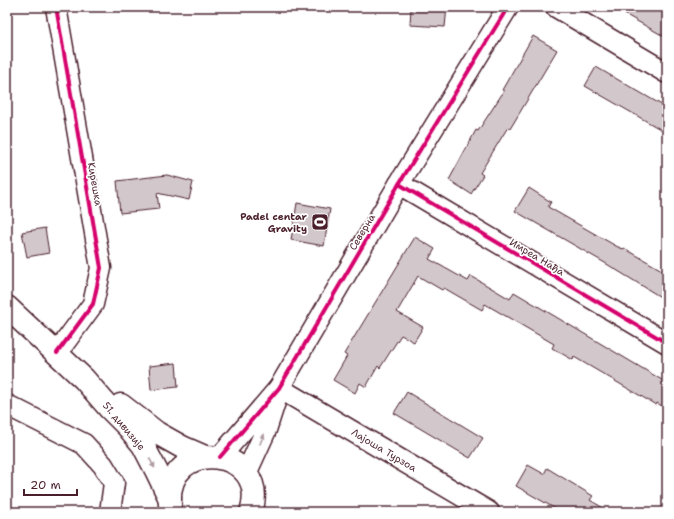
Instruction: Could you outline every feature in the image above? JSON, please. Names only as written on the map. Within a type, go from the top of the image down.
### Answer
[{"type":"street","name":"Кирешка","points":[[56,7],[101,268],[93,304],[57,352]]},
{"type":"street","name":"Северна","points":[[246,474],[266,430],[279,388],[399,184],[508,7]]},
{"type":"street","points":[[556,7],[667,73]]},
{"type":"street","name":"Имреа Нађа","points":[[399,184],[667,344]]},
{"type":"street","name":"51. дивизије","points":[[7,307],[57,352],[84,379],[142,445],[157,472],[171,505]]},
{"type":"street","name":"51. дивизије","points":[[84,379],[118,403],[157,434],[182,447],[234,463],[246,474]]},
{"type":"street","name":"Северна","points":[[212,457],[279,388]]},
{"type":"street","name":"Лајоша Турзоа","points":[[279,388],[489,512]]},
{"type":"street","points":[[7,405],[84,444],[103,465],[114,483],[110,512]]},
{"type":"street","points":[[171,505],[172,484],[180,472],[191,462],[212,457]]},
{"type":"street","points":[[246,474],[253,490],[257,508]]},
{"type":"building","points":[[411,7],[447,7],[445,27],[410,25]]},
{"type":"building","points":[[612,7],[667,7],[667,38]]},
{"type":"building","points":[[533,36],[557,50],[510,129],[508,127],[480,173],[483,175],[471,194],[449,180],[476,130],[478,131],[504,91],[502,90]]},
{"type":"building","points":[[596,67],[667,108],[667,133],[585,86]]},
{"type":"building","points":[[167,175],[193,182],[189,200],[157,193],[159,209],[120,213],[117,181]]},
{"type":"building","points":[[529,188],[551,202],[548,207],[667,273],[667,301],[515,211]]},
{"type":"building","points":[[297,203],[330,209],[324,246],[291,240]]},
{"type":"building","points":[[45,228],[49,253],[27,257],[22,232]]},
{"type":"building","points":[[415,237],[435,249],[429,259],[468,281],[471,276],[510,299],[514,292],[667,383],[667,409],[657,403],[656,405],[574,357],[573,360],[552,348],[554,344],[485,304],[482,310],[444,288],[442,290],[418,276],[397,312],[423,327],[414,342],[401,335],[380,368],[378,366],[366,387],[360,383],[355,393],[333,380],[347,356],[344,354]]},
{"type":"building","points":[[176,363],[178,387],[151,390],[149,366]]},
{"type":"building","points":[[407,392],[483,438],[470,458],[394,413]]},
{"type":"building","points":[[528,465],[544,474],[547,468],[593,496],[590,500],[610,512],[561,512],[516,486]]},
{"type":"cycle path","points":[[56,7],[101,268],[93,304],[57,353]]},
{"type":"cycle path","points":[[220,457],[279,388],[399,184],[508,7]]},
{"type":"cycle path","points":[[399,184],[667,343]]},
{"type":"place","name":"Padel centar Gravity","points":[[320,222]]}]
